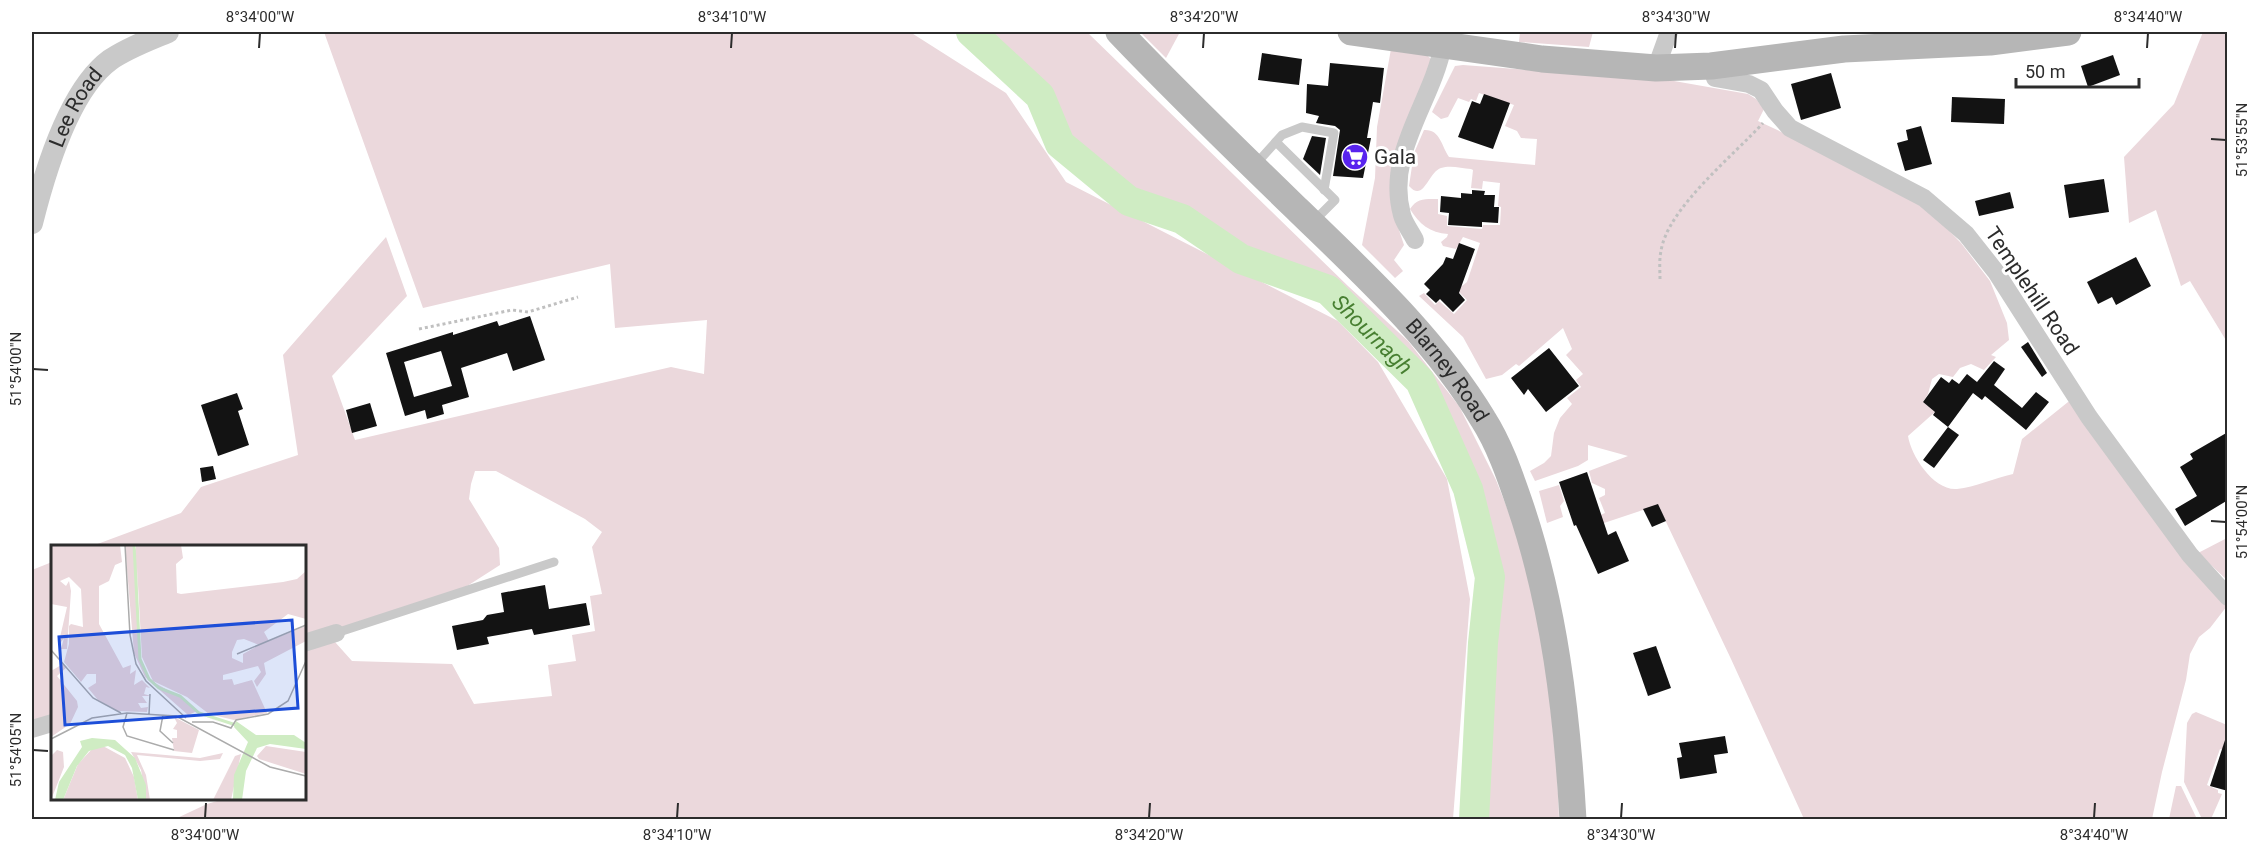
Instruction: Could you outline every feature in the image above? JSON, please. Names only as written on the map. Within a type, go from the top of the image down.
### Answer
[{"type":"main road","name":"Blarney Road","points":[[1119,32],[1253,167],[1405,314],[1446,362],[1484,420],[1507,467],[1530,533],[1549,611],[1561,693],[1573,819]]},
{"type":"main road","points":[[1351,32],[1542,59],[1656,68],[1711,66],[1844,49],[1990,42],[2068,32]]},
{"type":"street","name":"Lee Road","points":[[32,223],[52,155],[71,112],[92,77],[111,59],[168,32]]},
{"type":"street","points":[[1656,68],[1669,32]]},
{"type":"street","points":[[1415,240],[1402,216],[1399,192],[1400,167],[1405,143],[1439,66],[1443,45]]},
{"type":"street","name":"Templehill Road","points":[[1711,66],[1715,78],[1749,84],[1761,90],[1790,128],[1924,198],[1966,234],[1996,272],[2090,417],[2190,555],[2228,597]]},
{"type":"street","points":[[306,642],[336,633]]},
{"type":"street","points":[[32,729],[51,723]]},
{"type":"lane","points":[[1253,167],[1282,135],[1302,127],[1335,133],[1324,190]]},
{"type":"lane","points":[[1276,142],[1335,200],[1312,223]]},
{"type":"lane","points":[[336,633],[554,562]]},
{"type":"path","points":[[1660,279],[1661,249],[1672,223],[1694,194],[1775,111]]},
{"type":"path","points":[[419,329],[512,310],[528,312],[578,297]]},
{"type":"shaded area","points":[[324,32],[910,32],[1006,93],[1066,182],[1338,321],[1378,362],[1447,479],[1470,599],[1453,819],[175,819],[221,800],[306,800],[306,650],[335,642],[352,661],[452,664],[474,704],[552,696],[548,665],[576,661],[572,635],[595,631],[590,596],[602,594],[592,547],[602,532],[585,519],[496,471],[475,471],[469,499],[499,548],[500,565],[450,597],[306,643],[306,545],[95,545],[181,513],[201,487],[298,455],[283,355],[386,237],[407,296],[332,376],[355,440],[671,367],[704,374],[707,320],[615,328],[610,264],[423,308]]},
{"type":"shaded area","points":[[977,32],[1087,32],[1348,286],[1408,341],[1459,406],[1496,480],[1525,553],[1544,643],[1557,770],[1559,819],[1479,819],[1494,585],[1492,545],[1427,383],[1333,289],[1270,259],[1172,205],[1133,195],[1064,141],[1044,95],[1002,51]]},
{"type":"shaded area","points":[[1140,32],[1180,32],[1166,58]]},
{"type":"shaded area","points":[[1520,32],[1593,32],[1589,47],[1519,42]]},
{"type":"shaded area","points":[[2203,32],[2227,32],[2227,342],[2190,281],[2181,286],[2156,210],[2129,223],[2124,157],[2174,104]]},
{"type":"shaded area","points":[[1391,49],[1425,53],[1432,60],[1404,132],[1397,224],[1404,245],[1394,260],[1403,271],[1395,278],[1362,245],[1375,178],[1377,127]]},
{"type":"shaded area","points":[[1455,66],[1674,81],[1748,94],[1756,99],[1764,109],[1758,121],[1929,210],[1961,243],[1990,281],[2007,323],[2009,340],[1991,355],[1996,357],[1984,370],[1971,364],[1960,368],[1953,377],[1939,374],[1932,379],[1923,402],[1935,412],[1908,436],[1914,453],[1925,471],[1940,484],[1957,489],[2013,474],[2022,439],[2073,398],[2227,601],[2227,606],[2210,628],[2199,637],[2190,654],[2186,680],[2152,819],[1804,819],[1658,505],[1580,531],[1577,525],[1605,513],[1599,498],[1605,495],[1605,489],[1592,483],[1589,471],[1628,456],[1588,445],[1588,460],[1578,466],[1535,481],[1530,471],[1551,456],[1554,433],[1560,418],[1572,404],[1567,398],[1581,387],[1576,380],[1583,374],[1566,355],[1572,349],[1563,328],[1519,366],[1516,364],[1502,375],[1486,379],[1463,337],[1419,296],[1424,293],[1435,305],[1439,301],[1454,314],[1467,300],[1457,290],[1467,282],[1480,243],[1463,237],[1456,249],[1443,246],[1441,242],[1448,234],[1430,230],[1421,223],[1410,209],[1413,205],[1422,200],[1438,199],[1438,214],[1447,216],[1447,226],[1482,229],[1483,225],[1500,225],[1501,207],[1498,206],[1500,183],[1483,181],[1482,189],[1471,188],[1473,170],[1471,169],[1444,167],[1433,175],[1422,189],[1418,191],[1409,186],[1414,153],[1424,130],[1437,135],[1449,157],[1535,165],[1537,139],[1521,138],[1517,131],[1505,126],[1514,105],[1479,93],[1476,101],[1471,99],[1469,102],[1458,98],[1448,117],[1441,119],[1432,112]]},
{"type":"shaded area","points":[[1559,485],[1564,501],[1560,506],[1563,517],[1547,523],[1539,491]]},
{"type":"shaded area","points":[[2227,538],[2227,580],[2198,553]]},
{"type":"shaded area","points":[[51,562],[51,725],[32,732],[32,570]]},
{"type":"shaded area","points":[[2196,712],[2227,725],[2227,750],[2220,749],[2207,785],[2222,794],[2211,819],[2202,819],[2184,782],[2187,723],[2192,714]]},
{"type":"shaded area","points":[[2176,786],[2181,786],[2197,819],[2169,819]]},
{"type":"building","points":[[1262,53],[1302,59],[1299,85],[1258,80]]},
{"type":"building","points":[[2113,55],[2120,75],[2088,87],[2081,66]]},
{"type":"building","points":[[1330,63],[1384,68],[1380,103],[1373,102],[1367,138],[1371,138],[1363,178],[1333,176],[1340,130],[1335,126],[1316,123],[1319,116],[1306,113],[1307,84],[1328,86]]},
{"type":"building","points":[[1831,73],[1841,108],[1801,120],[1791,84]]},
{"type":"building","points":[[1484,94],[1510,103],[1493,149],[1458,137],[1472,101],[1480,104]]},
{"type":"building","points":[[1952,97],[2005,99],[2004,124],[1951,122]]},
{"type":"building","points":[[1921,126],[1932,164],[1905,171],[1897,143],[1908,140],[1906,130]]},
{"type":"building","points":[[1312,136],[1326,138],[1320,175],[1303,159]]},
{"type":"building","points":[[2104,179],[2109,212],[2069,218],[2064,185]]},
{"type":"building","points":[[1472,190],[1485,191],[1484,195],[1495,195],[1494,207],[1499,207],[1498,223],[1482,222],[1482,227],[1448,225],[1449,213],[1440,212],[1441,196],[1461,198],[1461,193],[1472,194]]},
{"type":"building","points":[[2010,192],[2014,208],[1979,216],[1975,201]]},
{"type":"building","points":[[1459,243],[1475,249],[1459,293],[1465,300],[1453,312],[1440,299],[1436,303],[1426,294],[1430,290],[1424,284],[1443,264],[1446,257],[1453,259]]},
{"type":"building","points":[[2136,257],[2151,286],[2116,305],[2112,297],[2098,304],[2087,282]]},
{"type":"building","points":[[530,316],[545,360],[513,371],[507,353],[461,368],[469,397],[442,405],[444,414],[427,419],[425,410],[405,416],[386,353],[497,321],[499,326]],"holes":[[[441,351],[452,386],[414,397],[404,362]]]},
{"type":"building","points":[[2028,342],[2047,373],[2042,377],[2021,347]]},
{"type":"building","points":[[1549,348],[1579,386],[1546,412],[1528,389],[1524,395],[1511,378]]},
{"type":"building","points":[[1994,361],[2005,369],[1994,385],[2022,408],[2036,392],[2049,402],[2026,430],[1985,396],[1982,400],[1973,393],[1948,427],[1933,415],[1935,412],[1923,402],[1941,377],[1949,383],[1952,379],[1959,384],[1967,374],[1977,382]]},
{"type":"building","points":[[237,393],[243,409],[238,411],[249,445],[218,456],[201,405]]},
{"type":"building","points":[[370,403],[377,426],[352,433],[346,410]]},
{"type":"building","points":[[1948,427],[1959,435],[1934,468],[1923,460]]},
{"type":"building","points":[[2228,432],[2228,500],[2185,526],[2175,509],[2197,496],[2180,467],[2193,459],[2190,454]]},
{"type":"building","points":[[213,466],[216,479],[202,482],[200,468]]},
{"type":"building","points":[[1587,472],[1608,535],[1616,531],[1629,561],[1598,574],[1576,525],[1574,526],[1559,482]]},
{"type":"building","points":[[1658,504],[1666,521],[1652,527],[1643,509]]},
{"type":"building","points":[[545,585],[549,609],[586,603],[590,625],[534,635],[532,629],[487,637],[489,644],[457,650],[452,626],[483,620],[487,615],[504,612],[501,593]]},
{"type":"building","points":[[1656,646],[1671,688],[1648,696],[1633,653]]},
{"type":"building","points":[[1725,736],[1728,753],[1714,755],[1717,773],[1680,779],[1677,758],[1682,757],[1679,743]]},
{"type":"building","points":[[2225,740],[2228,741],[2228,791],[2210,786]]},
{"type":"waterway","name":"Shournagh","points":[[971,32],[1040,96],[1060,144],[1129,201],[1182,219],[1241,259],[1328,290],[1420,381],[1468,489],[1490,577],[1483,643],[1474,820]]},
{"type":"place","name":"Gala","points":[[1355,157]]}]
